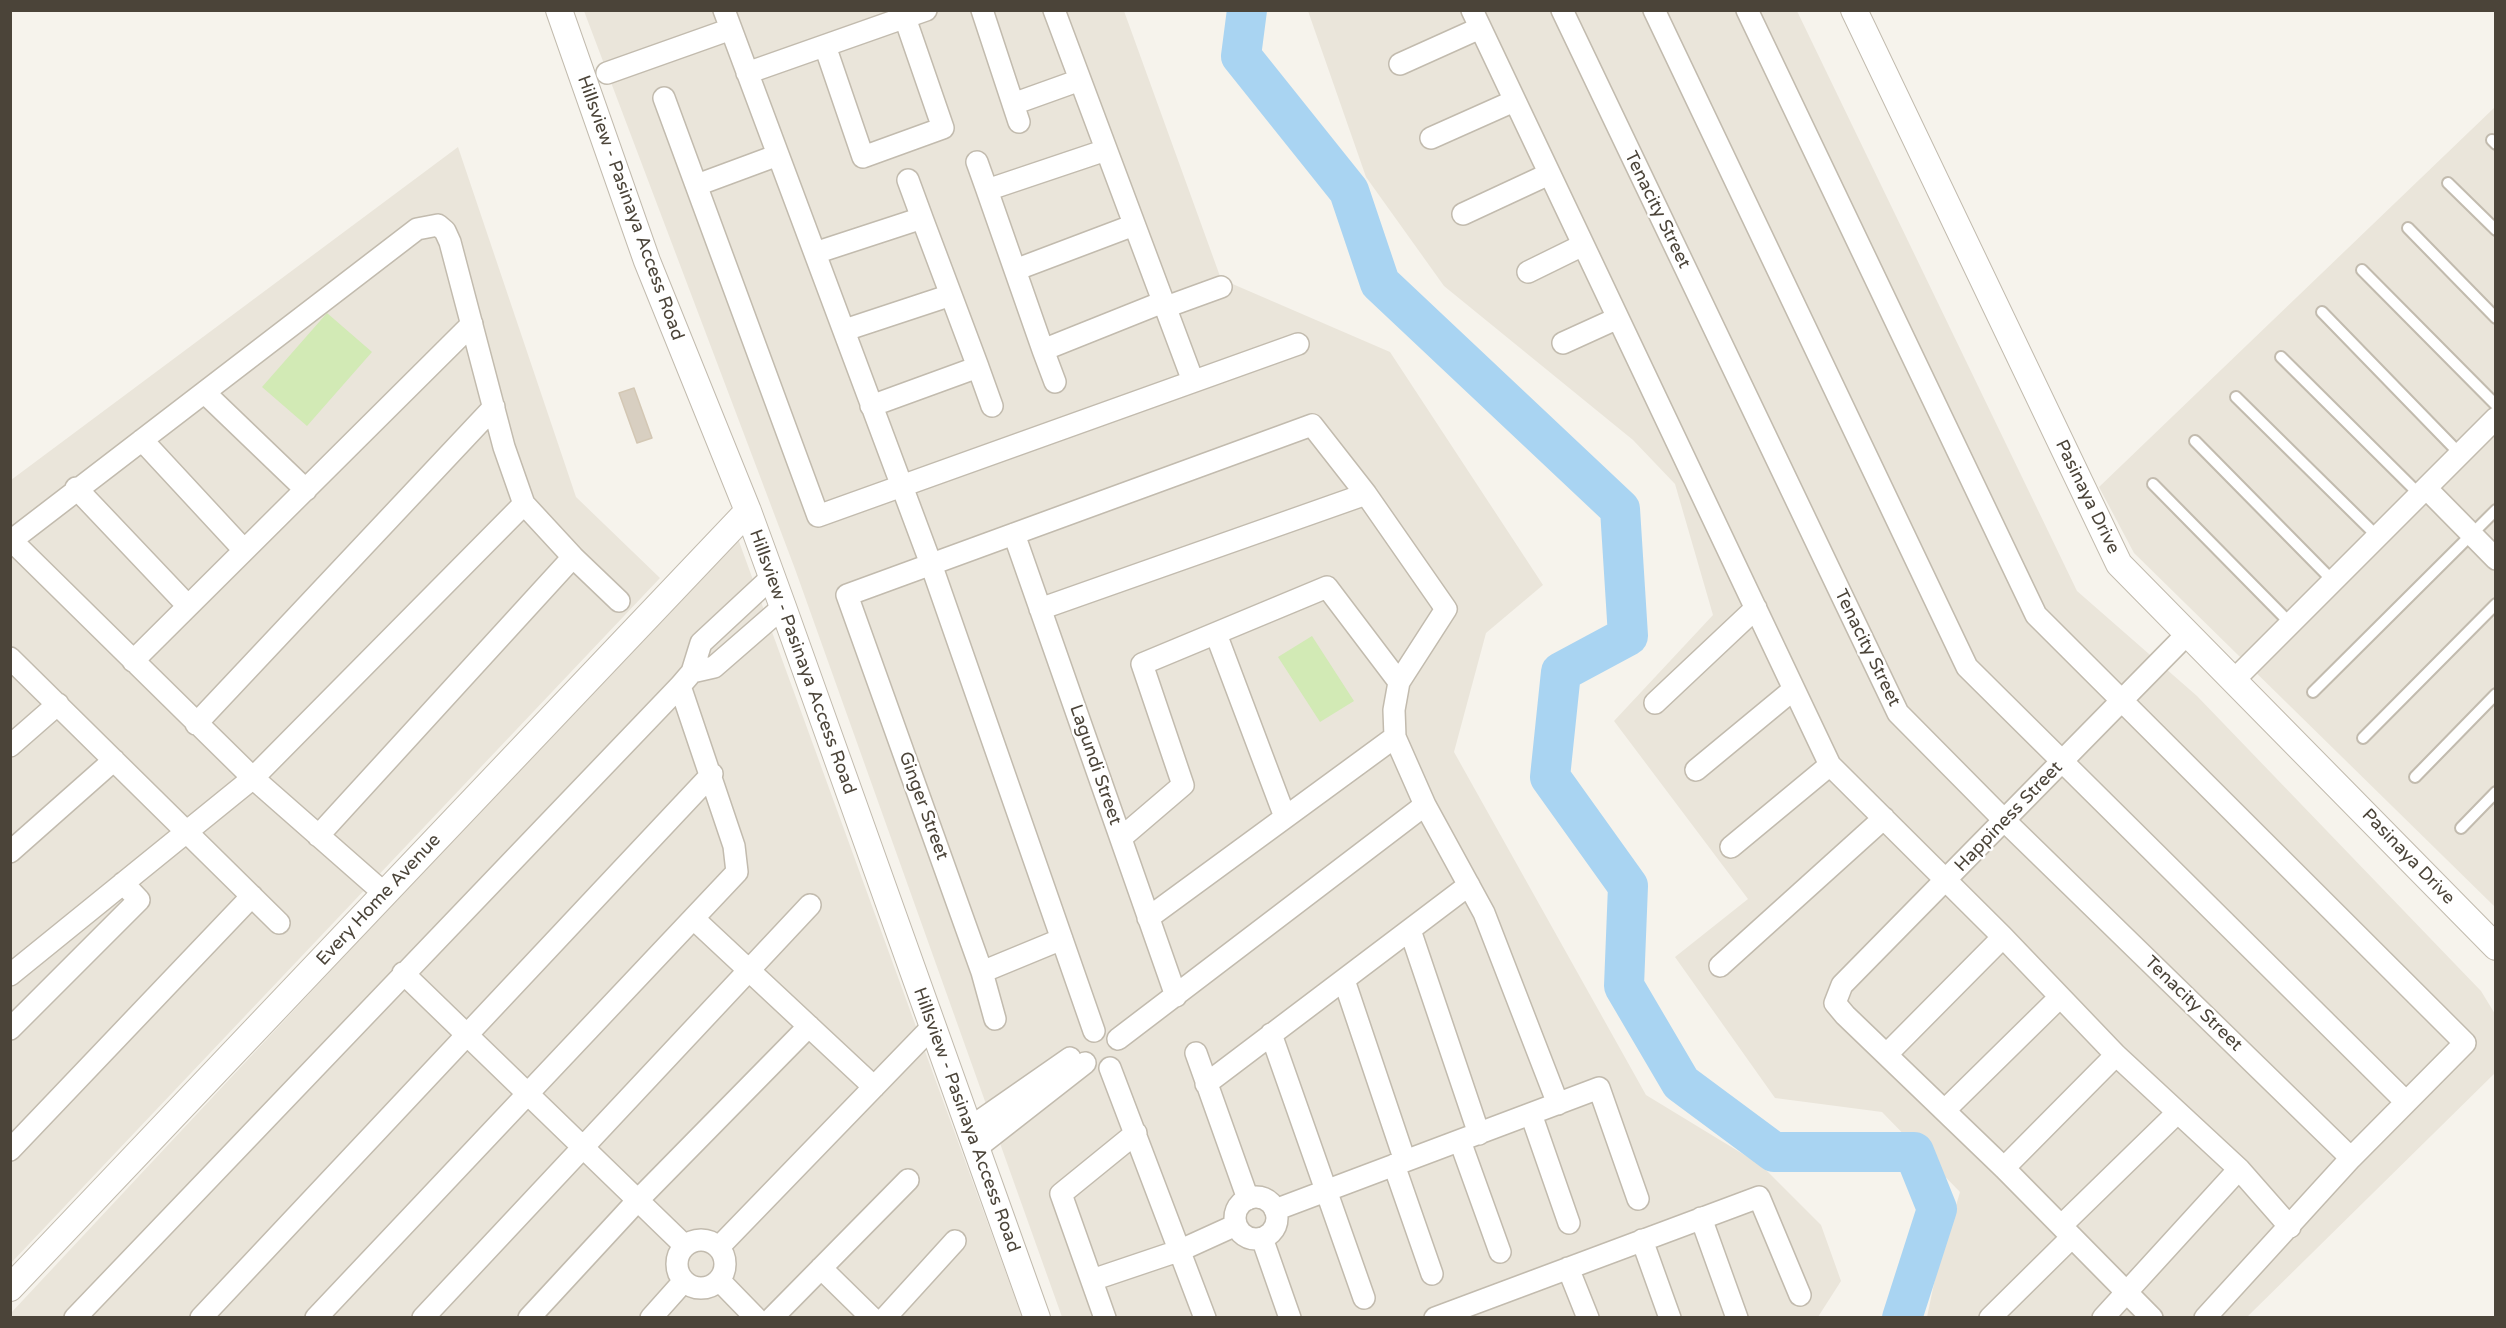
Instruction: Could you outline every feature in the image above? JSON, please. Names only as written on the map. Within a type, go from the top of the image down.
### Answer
[{"type":"street","name":"Hillsview - Pasinaya Access Road","points":[[559,10],[647,261],[748,511],[971,1139],[1037,1317]]},
{"type":"street","points":[[747,73],[926,10]]},
{"type":"street","points":[[982,10],[1016,113],[1080,80]]},
{"type":"street","points":[[1053,10],[1193,381]]},
{"type":"street","name":"Tenacity Street","points":[[1562,10],[1898,713],[2005,821],[2351,1158]]},
{"type":"street","points":[[1654,10],[1967,666],[2406,1102]]},
{"type":"street","points":[[1747,10],[2036,615],[2465,1042],[2351,1158],[2205,1317]]},
{"type":"street","name":"Pasinaya Drive","points":[[1854,10],[2119,564],[2235,679],[2496,947]]},
{"type":"street","points":[[825,46],[863,157],[943,128],[905,18]]},
{"type":"street","points":[[1400,64],[1476,19],[1830,765],[2003,937],[2116,1055],[2239,1169],[2290,1227]]},
{"type":"street","points":[[607,73],[727,20],[931,564],[1094,1031]]},
{"type":"street","points":[[664,98],[818,516],[1298,344]]},
{"type":"street","points":[[1431,138],[1514,101]]},
{"type":"street","points":[[987,190],[1106,150]]},
{"type":"street","points":[[697,185],[778,155]]},
{"type":"street","points":[[977,162],[1055,382]]},
{"type":"street","points":[[1463,214],[1549,174]]},
{"type":"street","points":[[908,180],[992,405]]},
{"type":"street","points":[[815,252],[922,218]]},
{"type":"street","points":[[385,894],[253,778],[196,724],[11,539],[417,229],[427,225],[438,225],[445,231],[450,242],[504,447],[524,504],[573,557],[619,601]]},
{"type":"street","points":[[1015,270],[1134,225]]},
{"type":"street","points":[[1528,272],[1583,245]]},
{"type":"street","points":[[1044,350],[1165,304],[1221,287]]},
{"type":"street","points":[[845,330],[951,295]]},
{"type":"street","points":[[1563,343],[1618,318]]},
{"type":"street","points":[[133,661],[472,324]]},
{"type":"street","points":[[871,405],[978,367]]},
{"type":"street","points":[[205,393],[306,490]]},
{"type":"street","points":[[196,724],[494,407]]},
{"type":"street","points":[[2235,679],[2496,418]]},
{"type":"street","points":[[931,564],[1312,425],[1366,494],[1446,609],[1399,682],[1394,710],[1395,736],[1425,805],[1484,914],[1557,1104]]},
{"type":"street","points":[[142,440],[244,550]]},
{"type":"street","points":[[75,488],[188,606]]},
{"type":"street","points":[[2422,491],[2496,559]]},
{"type":"street","points":[[1040,609],[1366,494]]},
{"type":"street","points":[[10,975],[253,778],[524,504]]},
{"type":"street","name":"Every Home Avenue","points":[[10,1288],[748,511]]},
{"type":"street","name":"Lagundi Street","points":[[1014,534],[1176,996]]},
{"type":"street","points":[[318,836],[573,557]]},
{"type":"street","name":"Ginger Street","points":[[931,564],[847,595],[982,972],[995,1019]]},
{"type":"street","points":[[316,1317],[733,877],[738,865],[686,679],[701,643],[772,577]]},
{"type":"street","points":[[1121,838],[1183,785],[1142,664],[1327,586],[1399,682]]},
{"type":"street","points":[[75,1317],[686,679],[714,666],[783,607]]},
{"type":"street","points":[[1654,703],[1756,608]]},
{"type":"street","name":"Happiness Street","points":[[1887,1054],[1835,1003],[1842,985],[2188,633]]},
{"type":"street","points":[[1216,634],[1285,817]]},
{"type":"street","points":[[10,658],[279,923]]},
{"type":"street","points":[[1696,770],[1794,689]]},
{"type":"street","points":[[10,746],[58,704]]},
{"type":"street","points":[[1148,918],[1395,736]]},
{"type":"street","points":[[10,852],[114,760]]},
{"type":"street","points":[[1731,847],[1830,765]]},
{"type":"street","points":[[201,1317],[712,774]]},
{"type":"street","points":[[1118,1039],[1425,805]]},
{"type":"street","points":[[1720,966],[1884,818]]},
{"type":"street","points":[[10,1029],[139,900],[123,883]]},
{"type":"street","points":[[1206,1084],[1469,885]]},
{"type":"street","points":[[10,1150],[252,896]]},
{"type":"street","points":[[423,1317],[810,905]]},
{"type":"street","points":[[694,919],[874,1088]]},
{"type":"street","points":[[1410,930],[1500,1252]]},
{"type":"street","points":[[2003,937],[1887,1054],[2152,1317]]},
{"type":"street","points":[[982,972],[1062,939]]},
{"type":"street","points":[[403,973],[685,1246]]},
{"type":"street","points":[[1344,980],[1432,1274]]},
{"type":"street","points":[[1945,1110],[2060,997]]},
{"type":"street","points":[[529,1317],[638,1200],[809,1026]]},
{"type":"street","points":[[719,1247],[932,1027]]},
{"type":"street","points":[[1094,1031],[1107,1031],[1118,1039],[1121,1052],[1110,1068],[1097,1070],[1083,1057],[1084,1039],[1094,1031]]},
{"type":"street","points":[[1271,1034],[1364,1298]]},
{"type":"street","points":[[1196,1053],[1248,1199]]},
{"type":"street","points":[[2004,1168],[2116,1055]]},
{"type":"street","points":[[971,1139],[1083,1057]]},
{"type":"street","points":[[1110,1068],[1205,1317]]},
{"type":"street","points":[[1275,1209],[1599,1088],[1638,1199]]},
{"type":"street","points":[[1990,1317],[2177,1113]]},
{"type":"street","points":[[1531,1114],[1569,1223]]},
{"type":"street","points":[[1105,1317],[1061,1194],[1136,1133]]},
{"type":"street","points":[[2103,1317],[2239,1169]]},
{"type":"street","points":[[772,1317],[908,1180]]},
{"type":"street","points":[[1435,1317],[1759,1197],[1800,1295]]},
{"type":"street","points":[[1248,1199],[1263,1199],[1275,1209],[1275,1225],[1271,1233],[1262,1238],[1247,1237],[1236,1225],[1236,1209],[1248,1199]]},
{"type":"street","points":[[1701,1218],[1737,1317]]},
{"type":"street","points":[[1092,1280],[1181,1250],[1236,1225]]},
{"type":"street","points":[[1262,1238],[1290,1317]]},
{"type":"street","points":[[698,1240],[713,1242],[719,1247],[725,1260],[723,1274],[719,1280],[702,1288],[684,1281],[677,1263],[685,1246],[698,1240]]},
{"type":"street","points":[[1642,1240],[1671,1317]]},
{"type":"street","points":[[885,1317],[955,1241]]},
{"type":"street","points":[[821,1268],[872,1317]]},
{"type":"street","points":[[1568,1268],[1587,1317]]},
{"type":"street","points":[[719,1280],[756,1317]]},
{"type":"street","points":[[651,1317],[684,1281]]},
{"type":"lane","points":[[2448,183],[2496,231]]},
{"type":"lane","points":[[2408,228],[2496,318]]},
{"type":"lane","points":[[2362,270],[2496,405]]},
{"type":"lane","points":[[2322,312],[2460,454]]},
{"type":"lane","points":[[2281,357],[2422,491]]},
{"type":"lane","points":[[2236,397],[2377,536]]},
{"type":"lane","points":[[2195,441],[2333,581]]},
{"type":"lane","points":[[2153,484],[2290,623]]},
{"type":"lane","points":[[2313,692],[2496,510]]},
{"type":"lane","points":[[2363,738],[2496,604]]},
{"type":"lane","points":[[2415,777],[2496,694]]},
{"type":"lane","points":[[2462,828],[2496,792]]},
{"type":"shaded area","points":[[584,11],[1124,11],[1221,279],[1390,352],[1543,585],[1486,633],[1454,752],[1646,1095],[1761,1165],[1821,1225],[1841,1281],[1818,1317],[1062,1317],[795,569]]},
{"type":"shaded area","points":[[1308,11],[1797,11],[2077,591],[2197,696],[2481,991],[2495,1014],[2495,1073],[2247,1317],[1927,1317],[1936,1274],[1960,1192],[1882,1112],[1775,1098],[1675,957],[1748,899],[1614,721],[1713,615],[1675,484],[1633,440],[1444,286],[1366,177]]},
{"type":"shaded area","points":[[2495,107],[2495,907],[2134,553],[2099,487]]},
{"type":"shaded area","points":[[458,147],[576,497],[660,578],[11,1263],[11,480]]},
{"type":"shaded area","points":[[737,536],[1022,1317],[11,1318],[10,1314]]},
{"type":"green space","points":[[327,313],[372,352],[307,426],[262,387]]},
{"type":"green space","points":[[1312,636],[1354,701],[1320,722],[1278,657]]},
{"type":"building","points":[[634,388],[652,438],[637,443],[619,393]]},
{"type":"waterway","points":[[1247,10],[1241,56],[1349,191],[1380,283],[1620,509],[1628,636],[1561,672],[1550,777],[1628,886],[1624,986],[1681,1083],[1774,1152],[1914,1152],[1937,1209],[1902,1318]]}]
